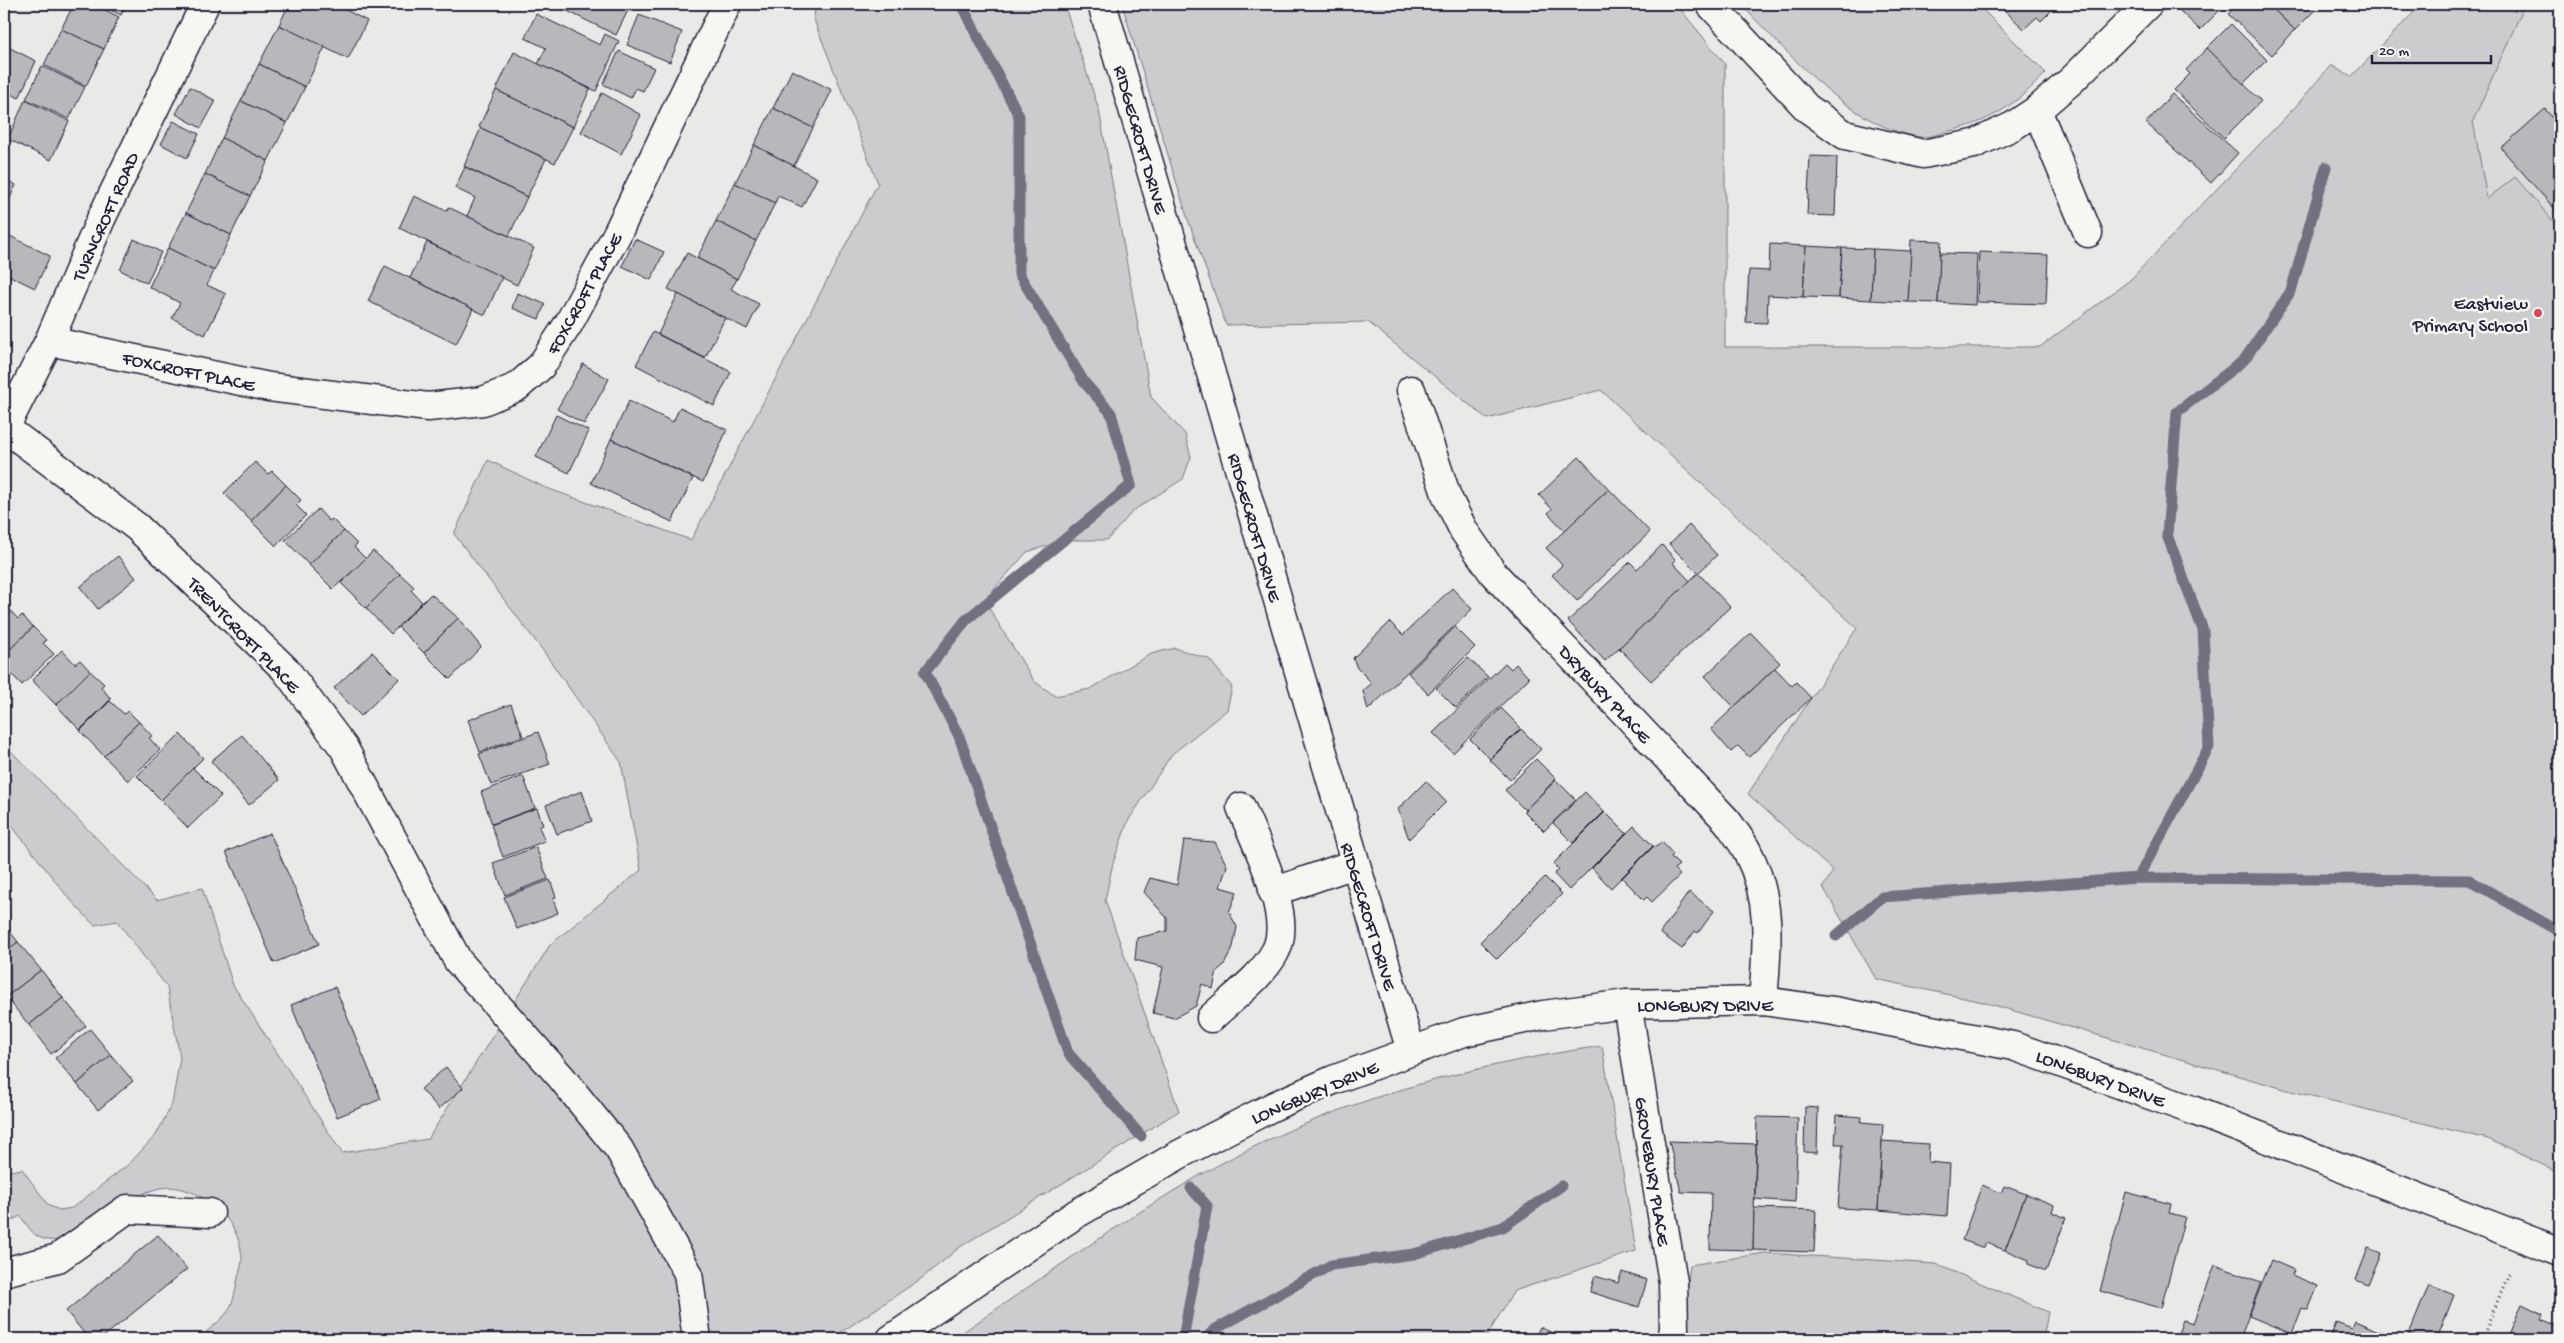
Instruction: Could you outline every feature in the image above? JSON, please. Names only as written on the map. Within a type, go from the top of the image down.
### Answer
[{"type":"street","name":"TURNCROFT ROAD","points":[[4,429],[49,341],[101,219],[205,4]]},
{"type":"street","name":"FOXCROFT PLACE","points":[[49,341],[269,386],[428,407],[482,402],[517,387],[541,366],[569,323],[617,234],[727,4]]},
{"type":"street","name":"RIDGECROFT DRIVE","points":[[1102,4],[1354,864],[1411,1051]]},
{"type":"street","points":[[1710,4],[1807,108],[1845,135],[1923,154],[1974,144],[2013,126],[2037,110],[2072,80],[2148,4]]},
{"type":"street","points":[[2037,110],[2088,234]]},
{"type":"street","name":"DRYBURY PLACE","points":[[1411,390],[1447,497],[1464,531],[1493,573],[1727,821],[1748,853],[1760,884],[1768,928],[1763,1001]]},
{"type":"street","name":"TRENTCROFT PLACE","points":[[4,429],[136,527],[285,669],[344,748],[458,961],[554,1070],[618,1149],[688,1273],[697,1339]]},
{"type":"street","points":[[1211,1018],[1262,969],[1275,953],[1281,940],[1281,924],[1273,892],[1241,807]]},
{"type":"street","points":[[1273,892],[1354,864]]},
{"type":"street","name":"LONGBURY DRIVE","points":[[891,1339],[1076,1214],[1182,1153],[1282,1102],[1333,1080],[1464,1032],[1544,1015],[1627,1004],[1763,1001],[1844,1013],[2013,1046],[2183,1106],[2560,1252]]},
{"type":"street","name":"GROVEBURY PLACE","points":[[1627,1004],[1673,1282],[1672,1339]]},
{"type":"street","points":[[4,1272],[58,1258],[127,1209],[210,1213]]},
{"type":"path","points":[[2482,1339],[2524,1238]]},
{"type":"shaded area","points":[[815,4],[1064,4],[1099,110],[1151,397],[1185,434],[1191,457],[1183,479],[1134,510],[1107,540],[1066,540],[1027,552],[993,590],[987,605],[1034,681],[1055,696],[1090,689],[1151,654],[1175,648],[1209,659],[1232,687],[1227,710],[1172,754],[1128,821],[1113,863],[1105,900],[1179,1111],[960,1247],[922,1278],[831,1339],[198,1339],[226,1314],[233,1299],[242,1260],[241,1247],[230,1223],[222,1213],[202,1197],[178,1188],[160,1188],[141,1195],[86,1229],[69,1237],[52,1240],[37,1236],[20,1216],[4,1225],[4,1172],[22,1169],[49,1206],[60,1210],[72,1208],[129,1164],[156,1135],[172,1104],[180,1058],[167,987],[117,921],[94,925],[67,896],[4,816],[4,744],[157,900],[202,888],[233,985],[342,1153],[428,1139],[550,945],[641,870],[621,762],[544,652],[454,534],[488,460],[544,487],[691,540],[878,183],[814,20]]},
{"type":"shaded area","points":[[1122,4],[1533,4],[1539,8],[1543,4],[1676,4],[1725,64],[1725,347],[2040,347],[2130,280],[2296,106],[2331,65],[2351,77],[2422,4],[2525,4],[2473,121],[2487,199],[2515,177],[2560,229],[2560,1173],[2488,1139],[2291,1091],[1983,1002],[1876,979],[1823,887],[1833,871],[1748,794],[1857,628],[1601,390],[1487,419],[1368,322],[1226,325],[1187,217]]},
{"type":"shaded area","points":[[1740,4],[1977,4],[2046,73],[2015,102],[1993,115],[1968,126],[1933,136],[1920,137],[1894,131],[1869,119],[1845,103],[1822,85]]},
{"type":"shaded area","name":"Eastview Primary School","points":[[2525,4],[2560,4],[2560,459],[2487,200],[2473,121]]},
{"type":"shaded area","points":[[1602,1046],[1636,1251],[1514,1291],[1485,1339],[953,1339],[1076,1254],[1170,1193],[1249,1149],[1297,1127],[1396,1091],[1446,1077],[1550,1054]]},
{"type":"shaded area","points":[[1765,1253],[1936,1264],[2048,1312],[2043,1339],[1682,1339],[1690,1265]]},
{"type":"building","points":[[74,4],[93,4],[119,17],[104,49],[61,29]]},
{"type":"building","points":[[98,4],[126,4],[121,15]]},
{"type":"building","points":[[289,4],[334,4],[367,21],[348,59],[279,25]]},
{"type":"building","points":[[553,4],[631,4],[616,35]]},
{"type":"building","points":[[1998,4],[2058,4],[2041,21],[2037,17],[2024,29]]},
{"type":"building","points":[[2179,4],[2214,4],[2220,10],[2200,30],[2176,7]]},
{"type":"building","points":[[2238,4],[2268,4],[2295,30],[2272,55],[2228,14]]},
{"type":"building","points":[[2268,4],[2310,4],[2316,9],[2295,30]]},
{"type":"building","points":[[536,14],[600,45],[605,34],[619,41],[596,91],[538,64],[546,48],[525,38]]},
{"type":"building","points":[[639,15],[682,32],[670,62],[627,45]]},
{"type":"building","points":[[2231,24],[2267,60],[2243,84],[2207,48]]},
{"type":"building","points":[[279,25],[325,47],[305,87],[259,64]]},
{"type":"building","points":[[61,29],[104,49],[86,86],[44,65]]},
{"type":"building","points":[[6,46],[36,61],[19,98],[4,91]]},
{"type":"building","points":[[2207,48],[2261,101],[2224,138],[2174,90],[2190,74],[2186,70]]},
{"type":"building","points":[[619,51],[654,68],[643,91],[636,88],[631,98],[603,84]]},
{"type":"building","points":[[514,52],[590,89],[573,127],[496,90]]},
{"type":"building","points":[[259,64],[305,87],[287,123],[241,101]]},
{"type":"building","points":[[42,66],[85,87],[69,119],[26,99]]},
{"type":"building","points":[[792,70],[832,90],[813,128],[773,108]]},
{"type":"building","points":[[190,87],[216,101],[201,128],[176,114]]},
{"type":"building","points":[[496,90],[573,127],[555,163],[479,127]]},
{"type":"building","points":[[602,93],[641,115],[621,154],[581,132]]},
{"type":"building","points":[[2172,94],[2238,153],[2211,183],[2146,123]]},
{"type":"building","points":[[25,100],[69,121],[51,160],[8,139]]},
{"type":"building","points":[[241,101],[287,123],[268,161],[222,138]]},
{"type":"building","points":[[773,108],[813,128],[794,166],[754,145]]},
{"type":"building","points":[[2545,109],[2560,126],[2560,215],[2501,148]]},
{"type":"building","points":[[173,121],[199,134],[187,158],[161,144]]},
{"type":"building","points":[[481,128],[546,159],[527,197],[464,166]]},
{"type":"building","points":[[222,138],[268,161],[250,196],[205,174]]},
{"type":"building","points":[[754,145],[817,178],[802,207],[778,196],[775,203],[735,183]]},
{"type":"building","points":[[1810,156],[1837,157],[1835,216],[1807,215]]},
{"type":"building","points":[[465,167],[527,197],[509,236],[467,216],[475,198],[455,188]]},
{"type":"building","points":[[205,174],[250,196],[231,235],[186,213]]},
{"type":"building","points":[[4,179],[16,185],[4,211]]},
{"type":"building","points":[[735,183],[775,203],[756,241],[716,221]]},
{"type":"building","points":[[414,196],[447,211],[448,207],[534,248],[517,285],[399,228]]},
{"type":"building","points":[[186,213],[231,235],[214,271],[168,248]]},
{"type":"building","points":[[716,221],[756,241],[737,279],[697,258]]},
{"type":"building","points":[[4,233],[50,256],[35,288],[4,273]]},
{"type":"building","points":[[134,239],[161,252],[147,283],[120,270]]},
{"type":"building","points":[[635,239],[664,252],[651,280],[622,266]]},
{"type":"building","points":[[1911,240],[1941,241],[1938,303],[1908,302]]},
{"type":"building","points":[[427,242],[502,277],[485,315],[410,278]]},
{"type":"building","points":[[1770,244],[1806,246],[1803,297],[1768,295],[1767,323],[1746,322],[1749,270],[1769,271]]},
{"type":"building","points":[[1806,246],[1842,248],[1839,298],[1803,297]]},
{"type":"building","points":[[168,248],[214,271],[207,285],[226,294],[205,335],[172,318],[180,303],[149,287]]},
{"type":"building","points":[[1842,248],[1873,249],[1871,300],[1839,298]]},
{"type":"building","points":[[1873,249],[1911,251],[1908,302],[1871,300]]},
{"type":"building","points":[[1979,252],[2048,255],[2046,304],[1977,302]]},
{"type":"building","points":[[687,253],[737,279],[731,289],[759,304],[747,329],[668,289]]},
{"type":"building","points":[[1940,253],[1977,254],[1975,305],[1938,303]]},
{"type":"building","points":[[385,266],[473,309],[456,344],[368,301]]},
{"type":"building","points":[[517,293],[545,304],[539,319],[512,308]]},
{"type":"building","points":[[678,294],[725,318],[705,358],[658,334]]},
{"type":"building","points":[[653,332],[731,372],[714,406],[636,365]]},
{"type":"building","points":[[583,364],[609,379],[584,424],[557,409]]},
{"type":"building","points":[[629,401],[673,422],[680,407],[727,430],[703,482],[611,439]]},
{"type":"building","points":[[556,415],[589,431],[569,473],[536,457]]},
{"type":"building","points":[[611,439],[693,478],[672,522],[591,483]]},
{"type":"building","points":[[1579,457],[1609,489],[1565,531],[1548,513],[1552,509],[1539,495]]},
{"type":"building","points":[[255,462],[268,474],[272,471],[286,485],[251,521],[224,493]]},
{"type":"building","points":[[286,485],[301,500],[296,505],[306,515],[276,546],[251,521]]},
{"type":"building","points":[[1609,489],[1650,532],[1577,601],[1552,575],[1562,565],[1546,548]]},
{"type":"building","points":[[318,509],[329,521],[332,519],[344,531],[309,565],[285,540]]},
{"type":"building","points":[[1689,525],[1717,555],[1698,573],[1669,544]]},
{"type":"building","points":[[344,531],[357,544],[354,547],[366,559],[333,589],[309,565]]},
{"type":"building","points":[[1662,545],[1676,560],[1673,563],[1690,581],[1605,661],[1568,621],[1630,562],[1637,569]]},
{"type":"building","points":[[373,551],[400,574],[366,608],[341,583]]},
{"type":"building","points":[[118,556],[136,578],[98,609],[80,587]]},
{"type":"building","points":[[1698,573],[1730,607],[1651,681],[1619,648]]},
{"type":"building","points":[[400,574],[414,587],[411,590],[422,602],[391,634],[366,608]]},
{"type":"building","points":[[1452,588],[1472,609],[1368,710],[1363,691],[1372,683],[1357,668],[1353,658],[1390,622],[1403,635]]},
{"type":"building","points":[[431,594],[458,618],[424,653],[398,627]]},
{"type":"building","points":[[5,605],[18,619],[22,615],[33,627],[4,655]]},
{"type":"building","points":[[458,618],[481,647],[450,679],[424,653]]},
{"type":"building","points":[[33,627],[46,640],[43,643],[54,654],[22,685],[4,666],[4,655]]},
{"type":"building","points":[[1455,627],[1475,647],[1428,694],[1408,673]]},
{"type":"building","points":[[1751,633],[1780,663],[1734,707],[1705,676]]},
{"type":"building","points":[[62,650],[75,664],[80,660],[90,671],[56,705],[32,680]]},
{"type":"building","points":[[372,652],[399,679],[361,716],[334,688]]},
{"type":"building","points":[[1468,658],[1488,677],[1456,708],[1436,688]]},
{"type":"building","points":[[1505,663],[1511,669],[1516,664],[1529,678],[1453,753],[1433,733]]},
{"type":"building","points":[[1775,668],[1792,686],[1796,682],[1811,698],[1749,757],[1738,746],[1731,752],[1711,729]]},
{"type":"building","points":[[90,671],[104,684],[101,687],[111,699],[80,730],[56,705]]},
{"type":"building","points":[[110,701],[124,714],[128,711],[139,722],[104,756],[80,731]]},
{"type":"building","points":[[511,704],[523,736],[480,752],[468,720]]},
{"type":"building","points":[[1501,708],[1521,728],[1490,759],[1470,739]]},
{"type":"building","points":[[139,722],[152,736],[149,738],[160,750],[128,781],[104,756]]},
{"type":"building","points":[[1521,729],[1541,749],[1510,780],[1490,760]]},
{"type":"building","points":[[538,732],[550,764],[491,785],[479,754]]},
{"type":"building","points":[[180,734],[203,758],[161,800],[137,776]]},
{"type":"building","points":[[242,735],[279,780],[249,805],[211,761]]},
{"type":"building","points":[[1536,759],[1556,779],[1525,810],[1505,790]]},
{"type":"building","points":[[193,768],[221,796],[188,828],[161,800]]},
{"type":"building","points":[[523,776],[535,808],[492,824],[481,792]]},
{"type":"building","points":[[1556,780],[1576,800],[1544,831],[1524,811]]},
{"type":"building","points":[[1426,781],[1446,802],[1409,839],[1398,809]]},
{"type":"building","points":[[582,791],[592,821],[557,834],[546,805]]},
{"type":"building","points":[[1585,792],[1604,812],[1573,843],[1553,823]]},
{"type":"building","points":[[537,808],[543,825],[539,827],[545,841],[503,857],[491,825]]},
{"type":"building","points":[[1605,812],[1626,833],[1569,890],[1554,874],[1559,870],[1553,864]]},
{"type":"building","points":[[1634,826],[1653,846],[1611,888],[1592,868]]},
{"type":"building","points":[[270,833],[319,944],[274,963],[226,852]]},
{"type":"building","points":[[1184,840],[1215,842],[1227,866],[1220,887],[1237,892],[1229,912],[1237,927],[1233,947],[1224,965],[1217,971],[1213,989],[1202,984],[1196,1006],[1174,1018],[1153,1013],[1163,967],[1135,960],[1137,938],[1167,931],[1167,918],[1144,892],[1150,878],[1177,885]]},
{"type":"building","points":[[1662,842],[1673,854],[1671,857],[1679,865],[1674,869],[1680,875],[1652,902],[1647,897],[1644,900],[1622,878],[1654,846],[1656,847]]},
{"type":"building","points":[[536,847],[548,879],[505,895],[493,863]]},
{"type":"building","points":[[1545,877],[1562,894],[1497,959],[1480,942]]},
{"type":"building","points":[[550,880],[556,897],[553,899],[558,913],[517,929],[504,897]]},
{"type":"building","points":[[1689,892],[1714,911],[1698,933],[1695,931],[1682,949],[1660,933]]},
{"type":"building","points":[[4,924],[18,942],[4,953]]},
{"type":"building","points":[[18,942],[41,970],[6,997],[4,994],[4,953]]},
{"type":"building","points":[[41,970],[63,998],[29,1025],[6,997]]},
{"type":"building","points":[[335,987],[381,1099],[337,1117],[291,1005]]},
{"type":"building","points":[[63,998],[86,1026],[51,1054],[29,1025]]},
{"type":"building","points":[[90,1029],[111,1055],[77,1084],[55,1058]]},
{"type":"building","points":[[111,1055],[133,1081],[98,1110],[77,1084]]},
{"type":"building","points":[[446,1067],[463,1088],[439,1109],[421,1089]]},
{"type":"building","points":[[1805,1107],[1818,1108],[1817,1153],[1804,1152]]},
{"type":"building","points":[[1837,1115],[1862,1117],[1861,1122],[1883,1124],[1878,1210],[1838,1208],[1843,1144],[1835,1144]]},
{"type":"building","points":[[1757,1117],[1798,1118],[1795,1202],[1755,1199]]},
{"type":"building","points":[[1669,1141],[1756,1144],[1753,1250],[1710,1249],[1711,1193],[1681,1192]]},
{"type":"building","points":[[1882,1141],[1929,1144],[1928,1162],[1950,1164],[1947,1216],[1878,1210]]},
{"type":"building","points":[[1982,1185],[2001,1193],[2004,1186],[2026,1194],[2005,1250],[1986,1243],[1984,1248],[1962,1240]]},
{"type":"building","points":[[2126,1192],[2171,1204],[2169,1213],[2185,1217],[2161,1308],[2100,1291]]},
{"type":"building","points":[[2026,1194],[2054,1205],[2052,1212],[2066,1218],[2046,1271],[2028,1264],[2029,1260],[2005,1250]]},
{"type":"building","points":[[1754,1208],[1816,1210],[1814,1252],[1753,1250]]},
{"type":"building","points":[[158,1235],[187,1269],[101,1339],[89,1339],[66,1311]]},
{"type":"building","points":[[2368,1248],[2381,1253],[2368,1285],[2356,1280]]},
{"type":"building","points":[[2271,1260],[2294,1270],[2292,1275],[2318,1286],[2308,1310],[2302,1308],[2292,1334],[2249,1316]]},
{"type":"building","points":[[2215,1265],[2261,1282],[2240,1339],[2176,1339],[2183,1320],[2193,1323]]},
{"type":"building","points":[[1622,1272],[1647,1280],[1639,1307],[1590,1292],[1595,1276],[1618,1283]]},
{"type":"building","points":[[2429,1285],[2454,1295],[2437,1339],[2407,1339]]},
{"type":"building","points":[[2522,1304],[2543,1314],[2541,1319],[2560,1327],[2560,1339],[2507,1339]]},
{"type":"building","points":[[2355,1321],[2376,1330],[2372,1339],[2330,1339],[2336,1322],[2352,1328]]},
{"type":"building","points":[[1540,1327],[1565,1339],[1534,1339]]},
{"type":"building","points":[[2376,1330],[2401,1339],[2372,1339]]},
{"type":"waterway","points":[[961,4],[1019,116],[1019,274],[1084,382],[1111,413],[1131,485],[966,620],[925,672],[959,736],[1068,1053],[1141,1136]]},
{"type":"waterway","points":[[2138,878],[2209,747],[2203,630],[2167,535],[2177,412],[2244,360],[2291,291],[2326,167]]},
{"type":"waterway","points":[[1836,936],[1882,897],[2138,878],[2469,880],[2560,932]]},
{"type":"waterway","points":[[1206,1339],[1214,1330],[1331,1265],[1414,1254],[1503,1227],[1561,1186]]},
{"type":"waterway","points":[[1183,1339],[1207,1206],[1191,1188]]},
{"type":"place","name":"Eastview Primary School","points":[[2538,313]]}]
